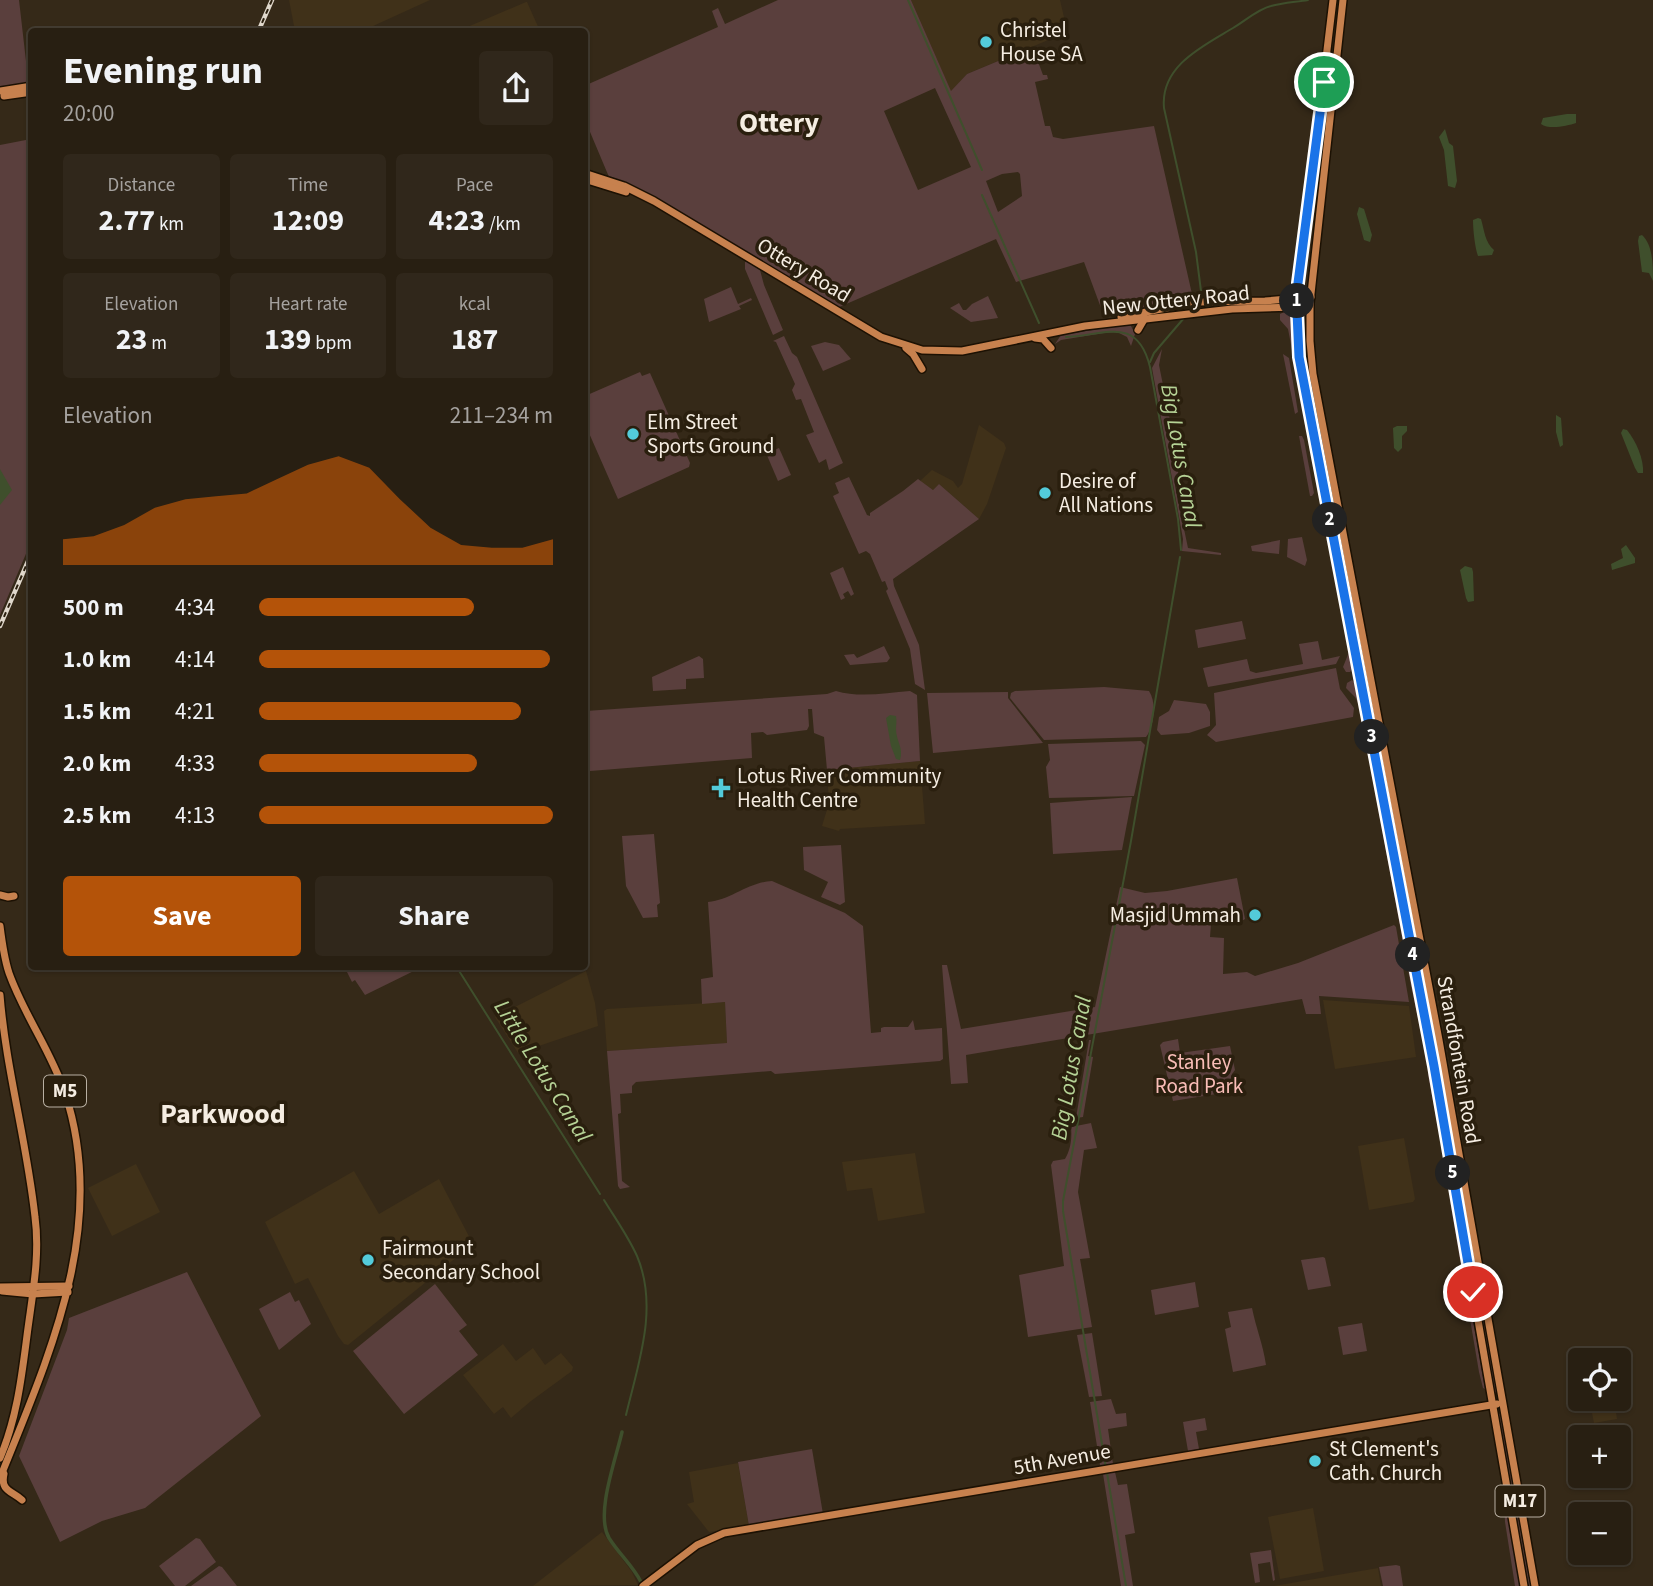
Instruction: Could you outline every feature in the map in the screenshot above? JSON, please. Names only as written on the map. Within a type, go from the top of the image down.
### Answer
[{"type":"main road","name":"Strandfontein Road","points":[[1333,1],[1297,307],[1301,371],[1455,1189],[1524,1586]]},
{"type":"main road","name":"Strandfontein Road","points":[[1343,1],[1311,300],[1310,341],[1315,391],[1395,808],[1535,1586]]},
{"type":"main road","points":[[0,94],[28,90]]},
{"type":"main road","name":"Ottery Road","points":[[588,174],[624,187],[671,212],[881,337],[922,350]]},
{"type":"main road","name":"Ottery Road","points":[[588,180],[630,193],[671,212]]},
{"type":"main road","name":"New Ottery Road","points":[[922,350],[962,351],[1196,302],[1298,298],[1311,300]]},
{"type":"main road","name":"New Ottery Road","points":[[1085,326],[1242,308],[1265,310],[1297,307],[1311,300]]},
{"type":"main road","points":[[1138,330],[1145,318]]},
{"type":"main road","points":[[1019,339],[1041,338],[1051,348],[1055,336],[1065,330]]},
{"type":"main road","points":[[904,346],[913,354],[922,369]]},
{"type":"main road","points":[[1392,850],[1390,810],[1395,808]]},
{"type":"main road","points":[[0,895],[14,896]]},
{"type":"main road","name":"M5","points":[[0,926],[9,971],[60,1079],[75,1129],[81,1175],[81,1207],[69,1289],[56,1330],[3,1461]]},
{"type":"main road","name":"M5","points":[[0,995],[6,1055],[35,1215],[37,1245],[19,1402],[0,1478]]},
{"type":"main road","points":[[1448,1199],[1453,1197],[1455,1189],[1452,1143],[1456,1141]]},
{"type":"main road","points":[[1460,1268],[1467,1271],[1472,1282]]},
{"type":"main road","points":[[0,1289],[69,1289]]},
{"type":"main road","points":[[0,1289],[25,1300],[29,1319]]},
{"type":"main road","points":[[11,1293],[33,1290]]},
{"type":"main road","name":"5th Avenue","points":[[644,1585],[692,1548],[717,1535],[1502,1403]]},
{"type":"main road","points":[[3,1461],[4,1487],[22,1500]]},
{"type":"shaded area","points":[[289,0],[430,0],[369,28],[294,28]]},
{"type":"shaded area","name":"Christel House SA","points":[[911,0],[1060,0],[1067,30],[967,74],[951,92]]},
{"type":"shaded area","points":[[526,2],[539,28],[465,28]]},
{"type":"shaded area","points":[[1576,114],[1576,123],[1553,127],[1541,124],[1543,118]]},
{"type":"shaded area","points":[[1445,129],[1449,143],[1453,146],[1457,181],[1455,188],[1448,186],[1444,150],[1439,137]]},
{"type":"shaded area","points":[[1359,207],[1364,209],[1372,235],[1370,242],[1364,240],[1357,214]]},
{"type":"shaded area","points":[[1481,219],[1487,240],[1494,250],[1492,255],[1478,256],[1473,220]]},
{"type":"shaded area","points":[[1642,235],[1650,250],[1653,281],[1649,273],[1642,272],[1638,241]]},
{"type":"shaded area","points":[[1556,415],[1561,418],[1563,445],[1560,447],[1556,432]]},
{"type":"shaded area","points":[[979,425],[1004,443],[1006,448],[987,504],[979,519],[939,484],[933,490],[920,481],[932,470],[953,481],[958,488],[962,484]]},
{"type":"shaded area","points":[[1407,426],[1407,431],[1402,436],[1402,448],[1398,452],[1394,448],[1393,428]]},
{"type":"shaded area","points":[[1623,429],[1627,430],[1636,445],[1643,473],[1638,473],[1635,468],[1621,433]]},
{"type":"shaded area","points":[[0,469],[12,490],[0,505]]},
{"type":"shaded area","points":[[1626,545],[1635,558],[1635,563],[1612,570],[1611,564],[1623,558],[1621,549]]},
{"type":"shaded area","points":[[1465,566],[1472,568],[1474,601],[1468,602],[1466,598],[1460,570]]},
{"type":"shaded area","points":[[890,715],[896,716],[900,760],[896,759],[891,746],[886,718]]},
{"type":"shaded area","points":[[920,761],[925,824],[839,831],[822,826],[829,803],[827,770]]},
{"type":"shaded area","points":[[586,971],[598,1026],[518,1053],[495,1017]]},
{"type":"shaded area","points":[[1323,1000],[1409,1006],[1416,1057],[1335,1069]]},
{"type":"shaded area","points":[[725,1002],[727,1043],[607,1051],[604,1011],[607,1009]]},
{"type":"shaded area","points":[[1404,1138],[1415,1199],[1413,1202],[1369,1210],[1358,1146]]},
{"type":"shaded area","points":[[915,1153],[925,1213],[878,1221],[872,1188],[847,1191],[842,1162]]},
{"type":"shaded area","points":[[136,1164],[160,1212],[112,1236],[88,1188]]},
{"type":"shaded area","name":"Fairmount Secondary School","points":[[354,1171],[379,1214],[439,1179],[473,1244],[348,1345],[338,1336],[308,1278],[295,1284],[265,1222]]},
{"type":"shaded area","points":[[503,1344],[516,1361],[533,1348],[545,1365],[561,1353],[573,1367],[572,1371],[511,1418],[503,1407],[494,1414],[463,1375]]},
{"type":"shaded area","points":[[1592,1411],[1616,1411],[1617,1419],[1594,1423]]},
{"type":"shaded area","points":[[738,1463],[749,1526],[709,1532],[687,1504],[694,1502],[689,1472]]},
{"type":"shaded area","points":[[1313,1508],[1324,1571],[1280,1579],[1268,1517]]},
{"type":"shaded area","points":[[602,1532],[632,1572],[638,1585],[533,1586]]},
{"type":"shaded area","points":[[1378,1568],[1381,1586],[1274,1586]]},
{"type":"green space","points":[[0,0],[19,0],[28,82],[0,87]]},
{"type":"green space","points":[[778,0],[911,0],[951,91],[967,74],[1022,51],[1027,54],[1034,51],[1043,75],[1047,75],[1048,79],[1035,82],[1045,126],[1050,126],[1053,137],[1063,139],[1154,126],[1192,294],[1188,301],[1104,316],[1084,262],[1016,282],[996,239],[837,308],[626,184],[609,177],[588,127],[588,84],[718,27],[712,11],[718,8],[725,24]],"holes":[[[935,88],[971,167],[918,190],[884,111]],[[1002,174],[1020,174],[1022,196],[998,212],[986,181]]]},
{"type":"green space","points":[[28,140],[28,549],[0,615],[0,145]]},
{"type":"green space","points":[[747,261],[760,270],[783,330],[773,335],[745,269]]},
{"type":"green space","points":[[731,287],[738,304],[751,298],[752,300],[739,306],[741,309],[709,322],[704,299]]},
{"type":"green space","points":[[988,296],[998,318],[971,322],[950,308],[959,303],[963,310],[966,310]]},
{"type":"green space","points":[[1280,314],[1291,314],[1296,368],[1354,666],[1350,672],[1346,672],[1343,667],[1349,652],[1348,642],[1288,329],[1280,320]]},
{"type":"green space","points":[[1130,324],[1135,334],[1131,346],[1127,337],[1117,332],[1061,340],[1055,344],[1061,335]]},
{"type":"green space","points":[[784,336],[792,353],[797,357],[843,463],[829,470],[826,459],[819,463],[806,435],[814,432],[801,399],[796,400],[792,390],[795,384],[776,342],[773,341]]},
{"type":"green space","points":[[825,342],[839,345],[851,359],[823,371],[811,346]]},
{"type":"green space","points":[[1162,349],[1159,365],[1175,445],[1179,481],[1175,486],[1188,548],[1221,555],[1182,551],[1183,539],[1152,368]]},
{"type":"green space","points":[[1283,354],[1289,358],[1298,412],[1295,414]]},
{"type":"green space","name":"Elm Street Sports Ground","points":[[640,372],[642,376],[650,373],[690,463],[689,467],[618,499],[588,431],[588,395]]},
{"type":"green space","points":[[1299,436],[1304,440],[1314,493],[1312,496],[1310,496]]},
{"type":"green space","points":[[779,448],[791,475],[778,481],[766,453]]},
{"type":"green space","points":[[849,477],[867,515],[870,516],[870,513],[918,479],[933,490],[939,484],[979,519],[893,579],[919,645],[925,690],[915,684],[910,649],[886,591],[888,589],[885,581],[882,582],[870,554],[866,551],[859,554],[833,496],[839,493],[835,483]]},
{"type":"green space","points":[[1302,537],[1307,560],[1305,566],[1287,557],[1288,539]]},
{"type":"green space","points":[[1280,540],[1279,554],[1252,551],[1251,546]]},
{"type":"green space","points":[[843,567],[854,594],[851,596],[848,591],[843,594],[845,598],[841,600],[830,573]]},
{"type":"green space","points":[[1242,621],[1246,639],[1198,648],[1195,630]]},
{"type":"green space","points":[[1318,641],[1322,660],[1340,656],[1336,664],[1208,687],[1203,668],[1247,659],[1250,671],[1256,673],[1303,664],[1299,644]]},
{"type":"green space","points":[[884,646],[890,658],[887,662],[850,665],[844,655],[854,654],[857,658]]},
{"type":"green space","points":[[699,656],[703,659],[704,678],[686,679],[686,689],[653,691],[652,677]]},
{"type":"green space","points":[[1336,668],[1340,689],[1354,708],[1353,717],[1216,742],[1207,735],[1216,725],[1214,693]]},
{"type":"green space","points":[[1352,680],[1357,685],[1425,1050],[1359,705],[1346,688],[1347,683]]},
{"type":"green space","points":[[1104,687],[1149,691],[1154,714],[1146,737],[1044,740],[1010,698],[1015,691]]},
{"type":"green space","points":[[836,691],[863,695],[910,691],[917,695],[920,761],[827,770],[824,737],[814,733],[812,709],[808,709],[807,730],[767,735],[763,732],[751,733],[752,758],[590,771],[588,769],[588,711],[827,694]]},
{"type":"green space","points":[[1008,692],[1008,698],[1043,743],[933,753],[927,693]]},
{"type":"green space","points":[[1174,700],[1206,704],[1210,712],[1210,726],[1189,733],[1161,735],[1157,730],[1159,717],[1169,711]]},
{"type":"green space","points":[[1141,741],[1145,745],[1134,796],[1049,798],[1046,767],[1050,760],[1048,744]]},
{"type":"green space","points":[[1132,797],[1122,850],[1053,854],[1050,803]]},
{"type":"green space","points":[[1392,811],[1436,1043],[1432,1044],[1391,813]]},
{"type":"green space","points":[[654,834],[660,903],[657,905],[658,917],[643,918],[626,886],[622,836]]},
{"type":"green space","points":[[841,845],[845,902],[840,905],[821,897],[828,882],[804,870],[803,847]]},
{"type":"green space","points":[[1237,878],[1245,919],[1237,924],[1211,924],[1210,937],[1224,938],[1223,974],[1247,972],[1255,976],[1298,963],[1394,925],[1409,1002],[1319,996],[1321,1014],[1306,1014],[1302,999],[966,1055],[968,1083],[951,1084],[942,965],[947,965],[961,1029],[1095,1007],[1120,887],[1145,893]]},
{"type":"green space","points":[[772,881],[845,913],[863,926],[871,1033],[881,1032],[884,1027],[908,1027],[913,1020],[915,1030],[942,1028],[943,1059],[775,1074],[771,1071],[636,1082],[632,1086],[632,1093],[620,1094],[621,1113],[618,1114],[622,1181],[630,1187],[620,1189],[607,1051],[727,1043],[725,1002],[702,1004],[701,979],[713,977],[708,902],[755,884]]},
{"type":"green space","points":[[346,970],[416,970],[365,995],[355,980],[352,982]]},
{"type":"green space","name":"Stanley Road Park","points":[[1178,1039],[1180,1053],[1230,1046],[1235,1070],[1232,1074],[1235,1091],[1173,1101],[1160,1045]]},
{"type":"green space","points":[[1089,1040],[1088,1056],[1093,1057],[1083,1117],[1076,1118]]},
{"type":"green space","points":[[1428,1064],[1452,1192],[1451,1195],[1428,1075]]},
{"type":"green space","points":[[1437,1066],[1441,1068],[1453,1139],[1449,1146]]},
{"type":"green space","points":[[1091,1123],[1097,1148],[1084,1150],[1078,1192],[1090,1258],[1080,1259],[1092,1327],[1028,1337],[1019,1275],[1064,1266],[1051,1165],[1053,1161],[1065,1159],[1071,1143],[1071,1127]]},
{"type":"green space","points":[[1455,1144],[1498,1393],[1494,1392],[1456,1180]]},
{"type":"green space","points":[[1452,1199],[1485,1389],[1479,1372],[1450,1201]]},
{"type":"green space","points":[[1323,1257],[1331,1286],[1308,1290],[1301,1260]]},
{"type":"green space","points":[[187,1272],[261,1416],[145,1508],[102,1521],[60,1542],[19,1456],[67,1330],[69,1318]]},
{"type":"green space","points":[[1195,1282],[1199,1307],[1155,1315],[1151,1290]]},
{"type":"green space","points":[[435,1284],[467,1325],[459,1331],[478,1355],[404,1414],[353,1351]]},
{"type":"green space","points":[[290,1292],[295,1302],[299,1300],[311,1324],[279,1350],[259,1309]]},
{"type":"green space","points":[[1252,1308],[1266,1365],[1233,1372],[1225,1329],[1231,1327],[1228,1312]]},
{"type":"green space","points":[[1362,1323],[1367,1351],[1343,1355],[1338,1327]]},
{"type":"green space","points":[[1092,1333],[1102,1396],[1089,1397],[1077,1335]]},
{"type":"green space","points":[[1111,1399],[1116,1414],[1126,1413],[1127,1426],[1108,1429],[1113,1464],[1100,1465],[1090,1402]]},
{"type":"green space","points":[[1498,1413],[1502,1415],[1532,1586],[1526,1586]]},
{"type":"green space","points":[[1205,1418],[1207,1430],[1196,1432],[1199,1449],[1188,1451],[1183,1422]]},
{"type":"green space","points":[[812,1449],[823,1514],[749,1526],[738,1462]]},
{"type":"green space","points":[[1115,1472],[1118,1485],[1127,1484],[1135,1533],[1125,1535],[1133,1586],[1121,1586],[1103,1474]]},
{"type":"green space","points":[[1505,1500],[1520,1586],[1515,1586]]},
{"type":"green space","points":[[196,1538],[200,1539],[216,1562],[185,1586],[175,1586],[159,1566]]},
{"type":"green space","points":[[1271,1550],[1275,1580],[1273,1581],[1270,1562],[1258,1564],[1260,1582],[1255,1583],[1250,1553]]},
{"type":"green space","points":[[219,1566],[237,1586],[191,1586]]},
{"type":"green space","points":[[1400,1566],[1403,1586],[1383,1586],[1379,1567]]},
{"type":"waterway","points":[[908,0],[982,170]]},
{"type":"waterway","points":[[1201,291],[1196,252],[1164,108],[1169,80],[1176,69],[1197,50],[1256,12],[1275,5],[1308,0]]},
{"type":"waterway","points":[[982,195],[1039,323]]},
{"type":"waterway","points":[[1150,362],[1154,353],[1184,318]]},
{"type":"waterway","name":"Big Lotus Canal","points":[[1066,337],[1117,332],[1137,340],[1144,350],[1150,367],[1178,519],[1181,550]]},
{"type":"waterway","name":"Big Lotus Canal","points":[[1106,1468],[1063,1201],[1131,841],[1180,557]]},
{"type":"waterway","name":"Little Lotus Canal","points":[[459,970],[600,1194]]},
{"type":"waterway","name":"Little Lotus Canal","points":[[604,1200],[637,1256],[646,1296],[641,1356],[626,1415]]},
{"type":"waterway","name":"Little Lotus Canal","points":[[622,1432],[605,1501],[605,1528],[609,1538],[641,1582]]},
{"type":"waterway","name":"Big Lotus Canal","points":[[1107,1473],[1126,1586]]},
{"type":"railway","points":[[260,28],[272,0]]},
{"type":"railway","points":[[0,626],[28,561]]},
{"type":"place","name":"Christel House SA","points":[[986,42]]},
{"type":"place","name":"Elm Street Sports Ground","points":[[633,434]]},
{"type":"place","name":"Desire of All Nations","points":[[1045,493]]},
{"type":"place","name":"Lotus River Community Health Centre","points":[[721,788]]},
{"type":"place","name":"Masjid Ummah","points":[[1255,915]]},
{"type":"place","name":"Fairmount Secondary School","points":[[368,1260]]},
{"type":"place","name":"St Clement's Cath. Church","points":[[1315,1461]]},
{"type":"district","name":"Ottery","points":[[779,123]]},
{"type":"district","name":"Parkwood","points":[[223,1114]]},
{"type":"route","points":[[1324,82],[1298,283],[1299,357],[1434,1066],[1473,1292]]}]
